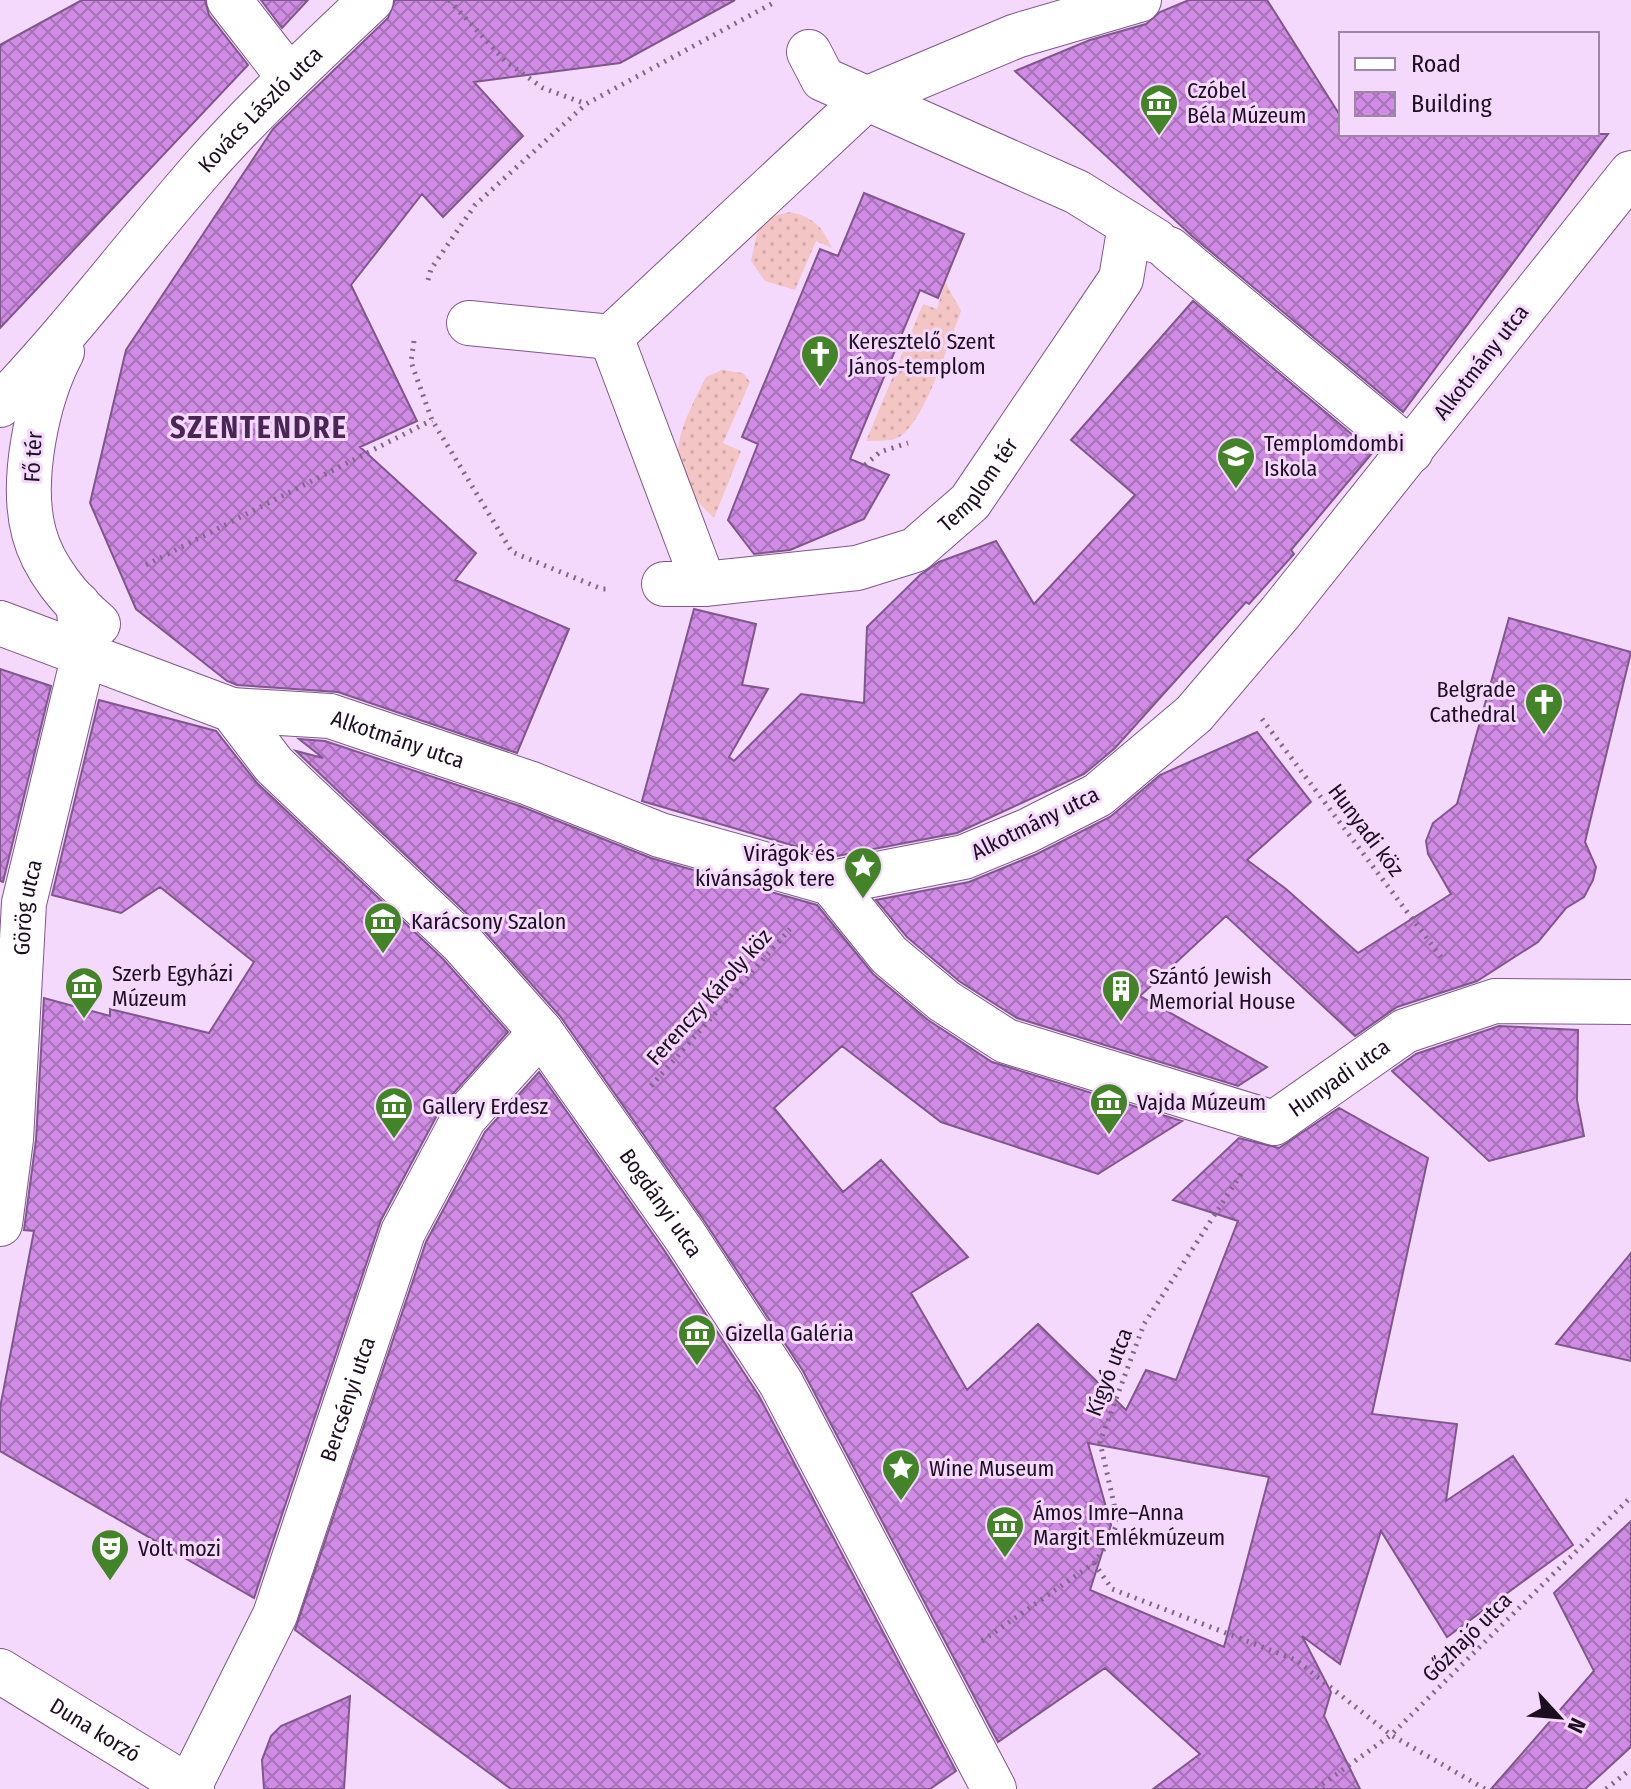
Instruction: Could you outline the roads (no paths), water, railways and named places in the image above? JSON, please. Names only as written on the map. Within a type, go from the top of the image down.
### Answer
[{"type":"street","points":[[229,0],[289,77]]},
{"type":"street","name":"Kovács László utca","points":[[158,225],[202,169],[289,77],[371,0]]},
{"type":"street","points":[[469,323],[611,337],[866,99],[1016,36],[1139,0]]},
{"type":"street","points":[[809,52],[823,79],[1077,192],[1169,249],[1411,451]]},
{"type":"street","name":"Alkotmány utca","points":[[224,706],[330,716],[529,783],[660,835],[831,883],[964,857],[1098,795],[1194,714],[1411,451],[1631,173]]},
{"type":"street","name":"Fő tér","points":[[0,405],[158,225]]},
{"type":"street","name":"Templom tér","points":[[611,337],[684,584],[857,568],[915,550],[970,502],[1121,279],[1130,225]]},
{"type":"street","name":"Fő tér","points":[[85,307],[56,363],[35,421],[31,478],[33,532],[51,571],[78,604],[170,685]]},
{"type":"street","points":[[78,604],[80,673]]},
{"type":"street","name":"Fő tér","points":[[0,623],[80,673],[170,685],[224,706]]},
{"type":"street","name":"Görög utca","points":[[0,1224],[11,1139],[12,898],[80,673]]},
{"type":"street","name":"Bogdányi utca","points":[[224,706],[274,765],[461,942],[541,1032],[685,1236],[781,1383],[994,1789]]},
{"type":"street","name":"Hunyadi utca","points":[[831,883],[889,955],[944,1001],[1006,1041],[1274,1123],[1405,1031],[1495,1001],[1631,1002]]},
{"type":"street","name":"Bercsényi utca","points":[[190,1788],[275,1615],[403,1232],[464,1118],[541,1032]]},
{"type":"street","name":"Duna korzó","points":[[0,1671],[190,1788]]},
{"type":"place","name":"Czóbel Béla Múzeum","points":[[1159,137]]},
{"type":"place","name":"Keresztelő Szent János-templom","points":[[820,388]]},
{"type":"place","name":"Templomdombi Iskola","points":[[1236,490]]},
{"type":"place","name":"Belgrade Cathedral","points":[[1544,736]]},
{"type":"place","name":"Virágok és kívánságok tere","points":[[863,900]]},
{"type":"place","name":"Karácsony Szalon","points":[[383,955]]},
{"type":"place","name":"Szerb Egyházi Múzeum","points":[[84,1020]]},
{"type":"place","name":"Szántó Jewish Memorial House","points":[[1121,1023]]},
{"type":"place","name":"Vajda Múzeum","points":[[1109,1136]]},
{"type":"place","name":"Gallery Erdesz","points":[[394,1140]]},
{"type":"place","name":"Gizella Galéria","points":[[697,1367]]},
{"type":"place","name":"Wine Museum","points":[[901,1502]]},
{"type":"place","name":"Ámos Imre–Anna Margit Emlékmúzeum","points":[[1005,1559]]},
{"type":"place","name":"Volt mozi","points":[[110,1582]]},
{"type":"district","name":"SZENTENDRE","points":[[259,428]]}]
